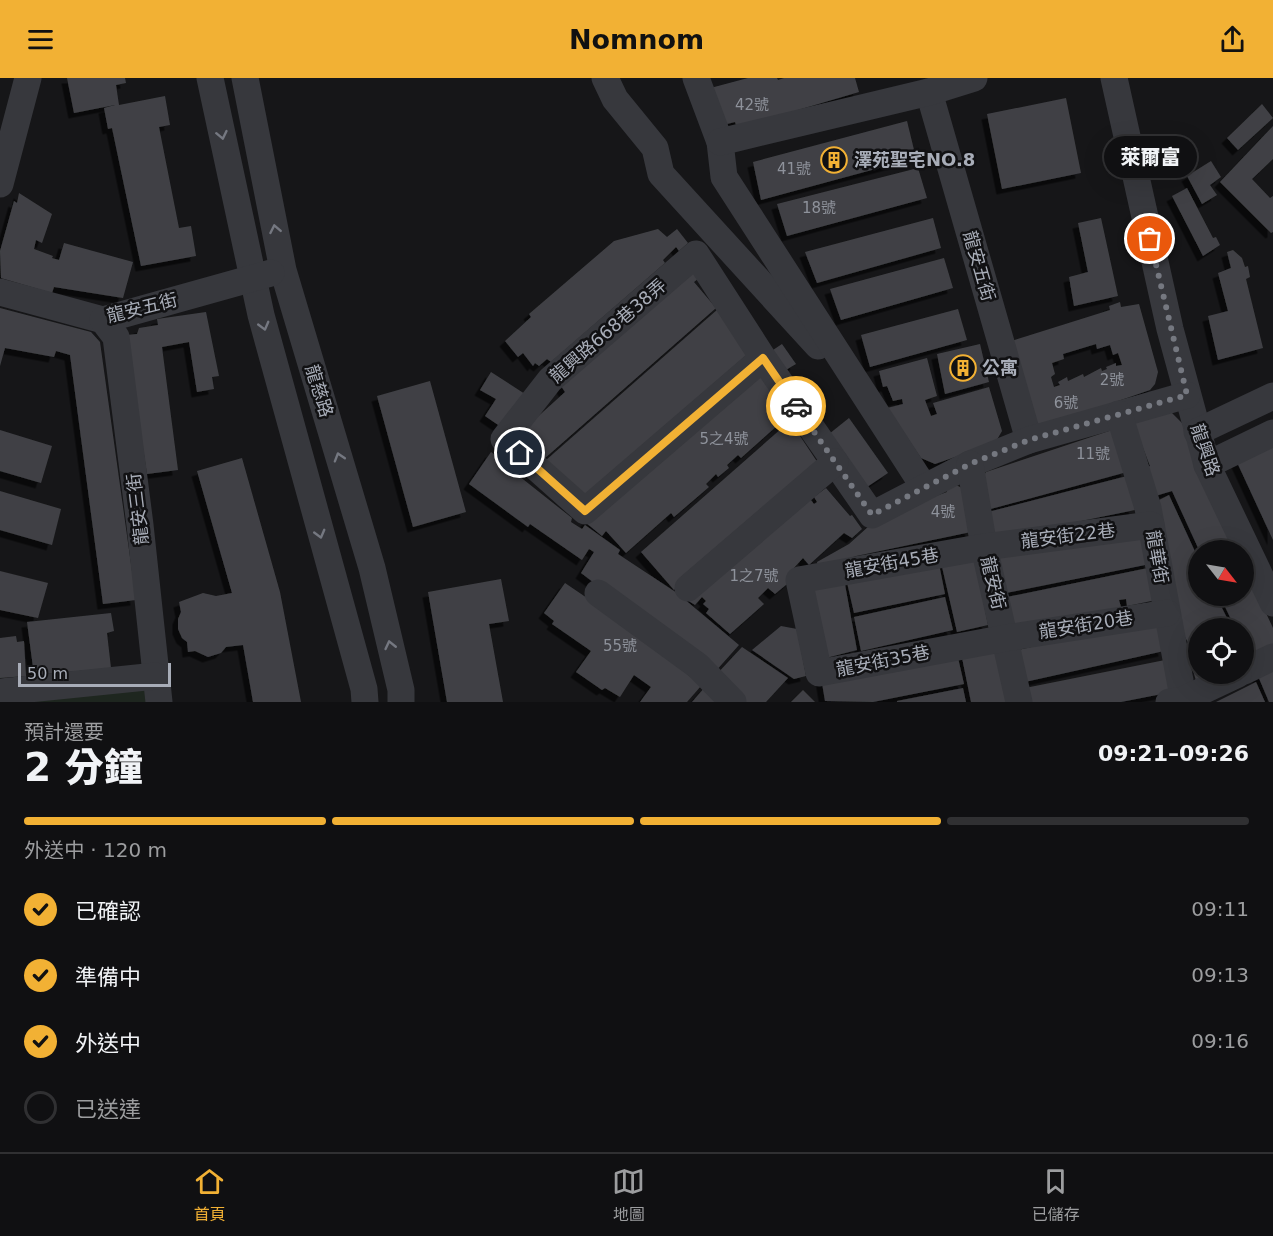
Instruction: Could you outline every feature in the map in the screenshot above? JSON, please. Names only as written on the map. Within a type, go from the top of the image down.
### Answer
[{"type":"street","points":[[0,184],[28,78]]},
{"type":"street","name":"龍慈路","points":[[210,78],[261,315],[364,689],[365,702]]},
{"type":"street","name":"龍慈路","points":[[245,78],[283,270],[372,568],[401,690],[401,702]]},
{"type":"street","points":[[605,78],[615,99],[655,148],[661,174],[871,404]]},
{"type":"street","points":[[696,78],[720,142],[724,177],[924,487],[970,464],[1029,440],[1187,395]]},
{"type":"street","points":[[720,142],[929,92],[974,78]]},
{"type":"street","name":"龍興路","points":[[1114,78],[1170,329],[1197,432],[1207,465],[1273,603]]},
{"type":"street","name":"龍安五街","points":[[929,92],[1029,440]]},
{"type":"street","name":"龍興路668巷38弄","points":[[763,358],[585,511],[504,439],[550,380],[696,254],[763,358],[872,515],[924,487]]},
{"type":"street","name":"龍安五街","points":[[0,292],[103,320],[283,270]]},
{"type":"street","name":"龍安三街","points":[[103,320],[116,337],[158,689]]},
{"type":"street","points":[[1197,432],[1273,396]]},
{"type":"street","name":"龍華街","points":[[1119,414],[1151,525],[1167,612],[1179,701]]},
{"type":"street","points":[[1207,465],[1273,433]]},
{"type":"street","points":[[687,588],[835,462]]},
{"type":"street","name":"龍安街","points":[[970,464],[984,547],[1019,702]]},
{"type":"street","name":"龍安街22巷","points":[[984,547],[1151,525]]},
{"type":"street","name":"龍安街45巷","points":[[799,580],[984,547]]},
{"type":"street","points":[[332,576],[372,568]]},
{"type":"street","name":"龍安街35巷","points":[[799,580],[819,673],[1006,638]]},
{"type":"street","points":[[598,593],[698,666],[733,702]]},
{"type":"street","name":"龍安街20巷","points":[[1006,638],[1167,612]]},
{"type":"street","points":[[1254,666],[1273,657]]},
{"type":"street","points":[[1179,701],[1217,684]]},
{"type":"street","points":[[0,692],[27,696],[158,689]]},
{"type":"shaded area","points":[[149,687],[152,702],[36,702],[37,697]]},
{"type":"building","points":[[67,78],[125,78],[126,83],[116,85],[119,105],[165,96],[170,125],[159,127],[179,228],[191,226],[196,256],[141,266],[112,128],[108,129],[104,108],[115,105],[74,113]]},
{"type":"building","points":[[748,78],[777,78],[778,80],[784,78],[855,78],[859,92],[737,128],[735,122],[727,124],[703,90]]},
{"type":"building","points":[[1066,98],[1081,173],[1002,189],[987,114]]},
{"type":"building","points":[[1262,104],[1273,118],[1238,150],[1227,138]]},
{"type":"building","name":"澤苑聖宅NO.8","points":[[907,121],[916,158],[761,200],[753,162]]},
{"type":"building","points":[[1273,126],[1273,159],[1252,179],[1270,198],[1273,196],[1273,232],[1271,233],[1220,182]]},
{"type":"building","points":[[1211,161],[1221,177],[1210,185],[1217,195],[1202,204],[1187,176]]},
{"type":"building","name":"澤苑聖宅NO.8","points":[[918,168],[927,198],[787,236],[777,204]]},
{"type":"building","points":[[1187,188],[1213,238],[1216,237],[1220,245],[1203,256],[1172,196]]},
{"type":"building","points":[[19,193],[52,214],[42,243],[36,240],[34,249],[59,260],[64,243],[133,262],[123,298],[54,287],[52,293],[1,278],[0,251],[14,201],[17,203]]},
{"type":"building","name":"澤苑聖宅NO.8","points":[[933,218],[941,248],[817,283],[805,252]]},
{"type":"building","points":[[1101,218],[1118,296],[1074,306],[1069,277],[1088,272],[1078,223]]},
{"type":"building","points":[[658,229],[667,237],[677,229],[688,243],[679,251],[676,247],[663,260],[665,263],[551,362],[547,359],[539,366],[535,363],[533,366],[523,353],[518,357],[505,341],[531,317],[529,314],[614,241]]},
{"type":"building","points":[[1233,250],[1242,258],[1245,267],[1248,266],[1250,277],[1246,279],[1263,348],[1218,360],[1208,316],[1228,311],[1218,273],[1231,268],[1227,252]]},
{"type":"building","points":[[944,258],[953,288],[841,320],[830,289]]},
{"type":"building","points":[[689,266],[698,279],[694,282],[716,308],[544,459],[522,431],[565,392],[561,386]]},
{"type":"building","points":[[1120,302],[1121,307],[1139,304],[1158,372],[1155,384],[1150,390],[1042,427],[1029,420],[1008,342],[1110,310],[1109,306]],"holes":[[[1096,344],[1097,349],[1110,345],[1113,355],[1118,353],[1122,365],[1116,366],[1116,363],[1102,371],[1101,368],[1084,377],[1083,374],[1068,381],[1067,377],[1058,382],[1060,385],[1054,387],[1051,377],[1055,374],[1052,363],[1064,359],[1063,354]]]},
{"type":"building","points":[[0,308],[91,332],[100,342],[136,600],[103,604],[70,355],[56,351],[54,357],[5,348],[0,366]]},
{"type":"building","points":[[718,309],[749,353],[580,499],[537,468]]},
{"type":"building","points":[[958,309],[967,340],[870,367],[861,335]]},
{"type":"building","points":[[206,312],[219,376],[212,377],[214,389],[197,392],[189,342],[162,347],[178,470],[147,474],[126,335],[137,334],[139,328],[158,325],[157,319]]},
{"type":"building","points":[[782,344],[796,364],[784,371],[770,352]]},
{"type":"building","name":"公寓","points":[[980,344],[989,382],[945,394],[937,354]]},
{"type":"building","points":[[927,358],[937,396],[925,400],[931,416],[937,414],[933,403],[989,387],[1002,431],[995,443],[935,464],[921,458],[887,408],[903,404],[902,399],[893,401],[887,386],[883,387],[879,371]]},
{"type":"building","points":[[759,371],[788,416],[741,458],[738,455],[727,465],[729,468],[718,477],[716,474],[706,484],[709,487],[674,517],[671,513],[626,553],[606,531],[602,536],[585,522]]},
{"type":"building","points":[[491,372],[525,394],[504,429],[485,416],[496,399],[480,390]]},
{"type":"building","points":[[430,381],[466,512],[413,527],[377,396]]},
{"type":"building","points":[[1170,411],[1182,423],[1232,540],[1194,540],[1172,491],[1152,497],[1146,468],[1150,466],[1133,422]]},
{"type":"building","points":[[849,418],[888,473],[867,487],[829,434]]},
{"type":"building","points":[[790,421],[818,463],[674,590],[641,552]]},
{"type":"building","points":[[0,430],[52,446],[41,483],[0,471]]},
{"type":"building","points":[[1112,430],[1127,472],[987,510],[981,480],[986,472]]},
{"type":"building","points":[[1273,441],[1273,540],[1235,458]]},
{"type":"building","points":[[491,452],[521,473],[519,476],[572,518],[571,522],[582,529],[585,525],[620,550],[618,554],[677,593],[739,645],[714,673],[581,573],[594,552],[589,549],[582,560],[530,524],[528,527],[469,484]]},
{"type":"building","points":[[242,458],[280,592],[301,702],[253,702],[243,645],[226,647],[221,653],[208,657],[195,651],[188,652],[187,642],[182,638],[178,629],[181,612],[179,602],[203,593],[216,596],[232,593],[197,471]]},
{"type":"building","points":[[1127,476],[1135,510],[992,539],[988,512]]},
{"type":"building","points":[[956,485],[962,488],[971,532],[856,556],[818,569],[817,562],[849,544],[879,517],[947,492],[946,488]]},
{"type":"building","points":[[826,488],[862,529],[852,538],[844,533],[809,565],[803,558],[792,570],[798,575],[775,594],[768,588],[758,598],[764,604],[730,634],[706,613],[709,609],[703,604],[706,601],[702,597],[695,605],[687,600],[807,495],[814,504],[817,502],[814,497]]},
{"type":"building","points":[[0,491],[61,509],[52,545],[0,530]]},
{"type":"building","points":[[1169,495],[1190,540],[1188,606],[1221,606],[1227,618],[1188,618],[1188,642],[1185,637],[1151,504]]},
{"type":"building","points":[[1142,531],[1150,564],[1006,593],[998,557]]},
{"type":"building","points":[[973,551],[988,625],[957,632],[940,558]]},
{"type":"building","points":[[938,559],[945,594],[854,613],[846,578]]},
{"type":"building","points":[[1148,568],[1156,600],[1127,606],[1126,599],[1119,600],[1121,607],[1013,630],[1007,597]]},
{"type":"building","points":[[0,571],[48,583],[38,618],[0,610]]},
{"type":"building","points":[[501,579],[509,621],[489,624],[503,702],[447,702],[428,592]]},
{"type":"building","points":[[844,579],[857,650],[822,659],[808,586]]},
{"type":"building","points":[[565,583],[643,636],[701,686],[687,702],[640,702],[651,687],[634,675],[620,697],[605,688],[602,690],[576,672],[591,651],[552,624],[554,621],[544,613]]},
{"type":"building","points":[[1254,587],[1273,628],[1273,653],[1254,662],[1254,618],[1230,618],[1225,606],[1254,606]]},
{"type":"building","points":[[945,597],[953,630],[861,651],[854,617]]},
{"type":"building","points":[[111,613],[114,631],[107,633],[111,668],[34,675],[27,622]]},
{"type":"building","points":[[1158,619],[1164,651],[1025,682],[1018,650]]},
{"type":"building","points":[[781,626],[797,629],[806,676],[794,679],[752,650]]},
{"type":"building","points":[[16,636],[17,642],[24,641],[26,676],[0,678],[0,638]]},
{"type":"building","points":[[993,641],[1007,702],[971,702],[960,648]]},
{"type":"building","points":[[742,647],[788,678],[766,702],[744,702],[716,675]]},
{"type":"building","points":[[956,649],[964,684],[873,702],[825,701],[821,677]]},
{"type":"building","points":[[1165,660],[1172,692],[1121,702],[1028,702],[1025,688]]},
{"type":"building","points":[[1273,670],[1273,702],[1269,702],[1258,676]]},
{"type":"building","points":[[1256,682],[1265,702],[1216,702],[1254,684]]},
{"type":"building","points":[[705,687],[720,702],[692,702]]},
{"type":"building","points":[[963,688],[966,702],[897,702],[897,701]]},
{"type":"building","points":[[803,690],[815,702],[791,702]]},
{"type":"way so far","points":[[796,406],[872,515],[970,464],[1029,440],[1187,395],[1150,239]]},
{"type":"place","name":"澤苑聖宅NO.8","points":[[834,160]]},
{"type":"place","name":"萊爾富","points":[[1150,239]]},
{"type":"place","name":"公寓","points":[[963,368]]},
{"type":"route","points":[[520,453],[585,511],[763,358],[796,406]]}]
